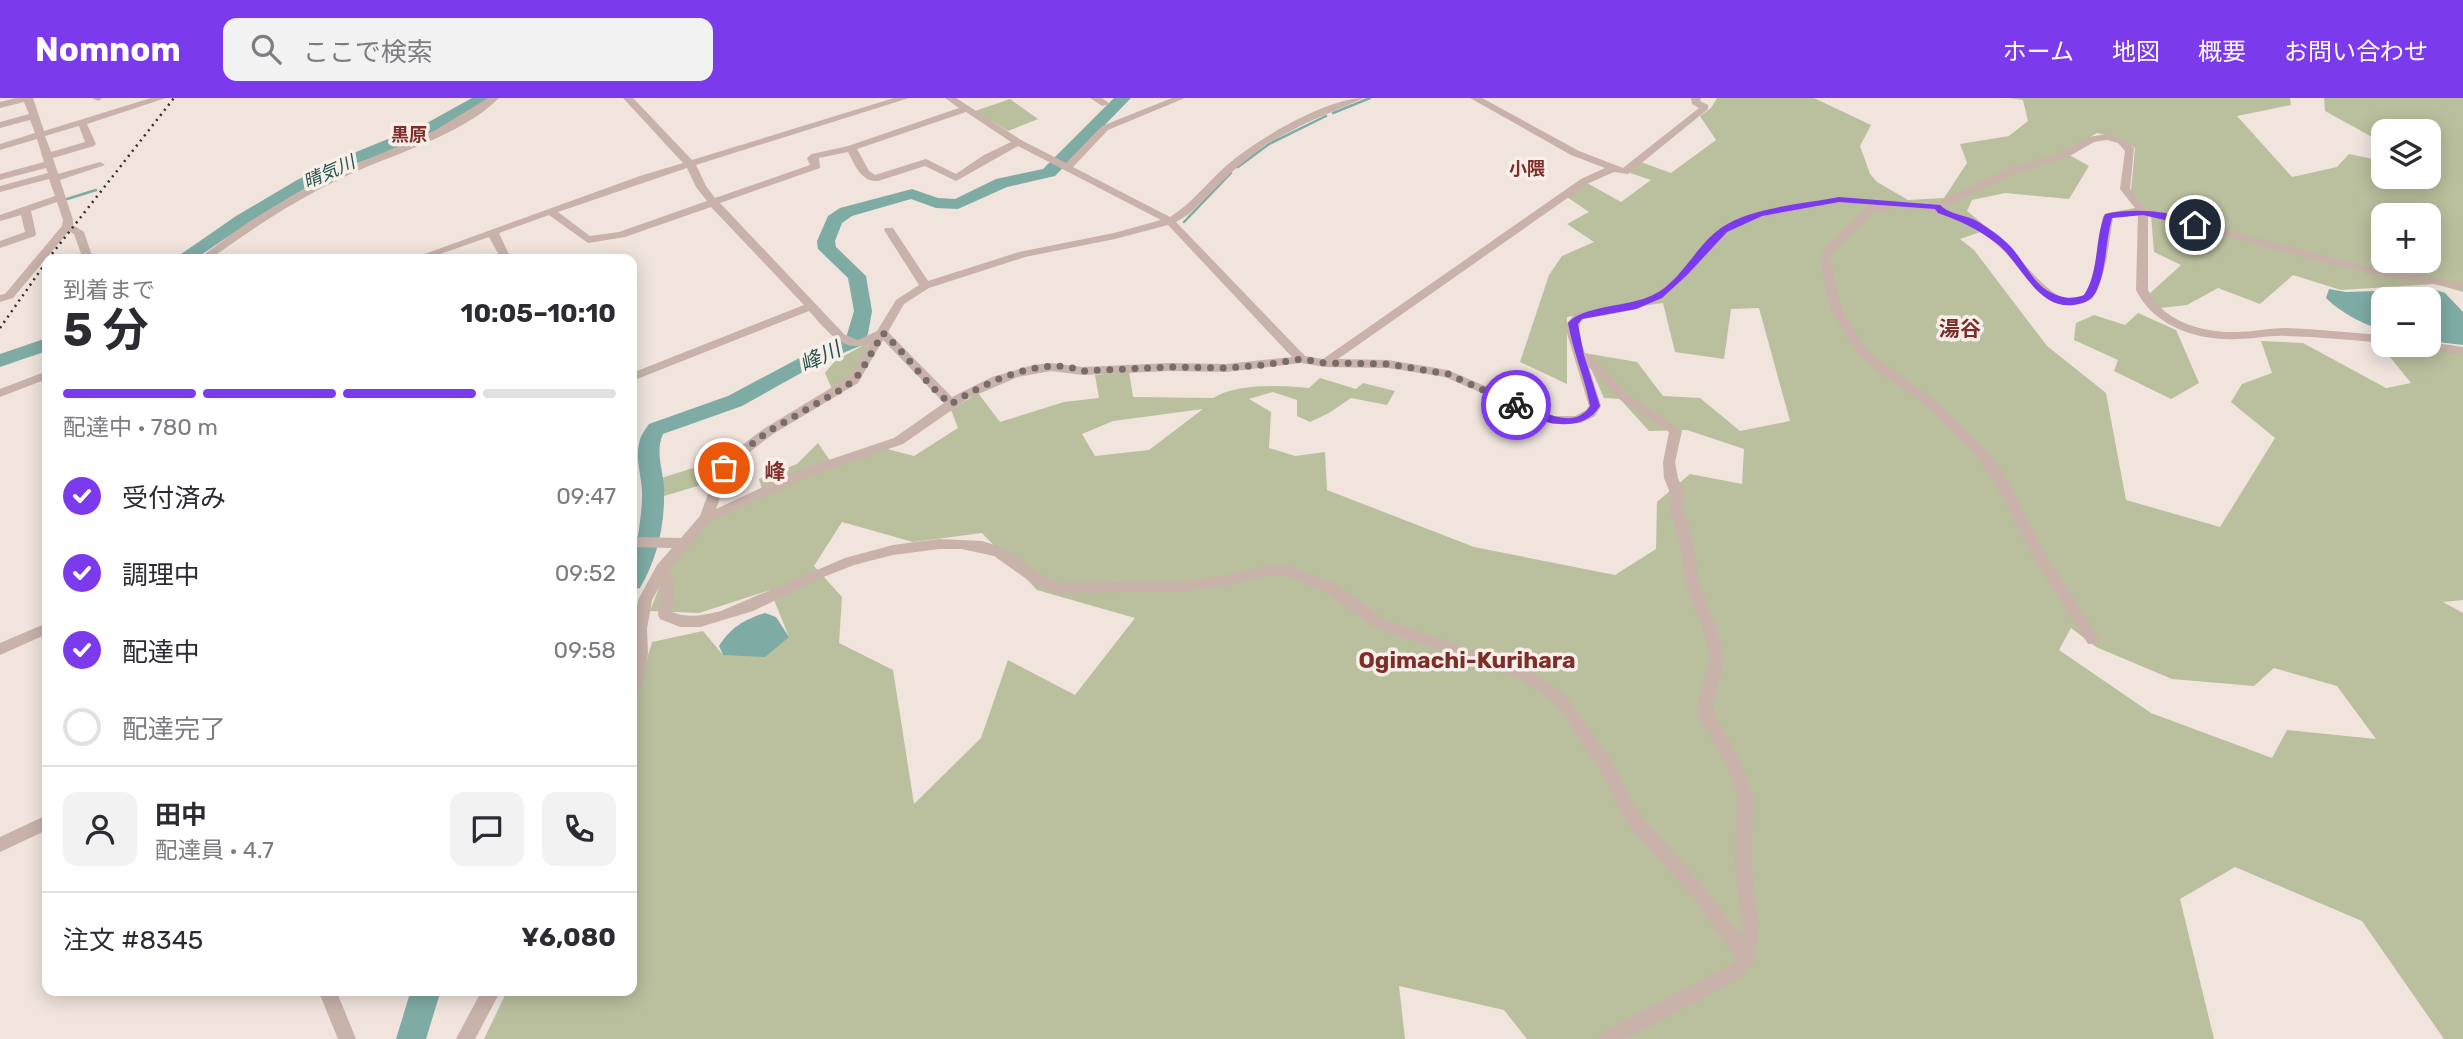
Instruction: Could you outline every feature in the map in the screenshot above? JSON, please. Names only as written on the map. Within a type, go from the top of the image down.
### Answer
[{"type":"street","points":[[0,105],[28,98],[68,220],[67,226],[44,254]]},
{"type":"street","points":[[0,146],[41,136],[161,98]]},
{"type":"street","points":[[210,254],[246,228],[306,193],[464,119],[494,98]]},
{"type":"street","points":[[628,98],[690,164],[701,187],[713,202],[811,306],[852,342],[883,333]]},
{"type":"street","points":[[431,254],[690,164],[904,98]]},
{"type":"street","points":[[950,98],[1018,142],[1170,221],[1301,359]]},
{"type":"street","points":[[1095,98],[1105,104]]},
{"type":"street","points":[[1067,167],[1105,128],[1180,98]]},
{"type":"street","points":[[637,670],[645,600],[662,569],[706,517],[724,468],[769,431],[847,386],[860,373],[900,302],[925,286],[1023,254],[1115,236],[1170,221],[1185,212],[1230,168],[1263,142],[1303,121],[1359,98]]},
{"type":"street","points":[[1475,98],[1575,153],[1624,172],[1705,107],[1695,102],[1696,98]]},
{"type":"street","points":[[551,212],[588,240],[621,235],[816,166],[812,158],[816,156],[851,148],[966,109]]},
{"type":"street","points":[[0,125],[34,116]]},
{"type":"street","points":[[0,189],[51,168],[91,144],[82,123]]},
{"type":"street","points":[[2093,640],[2057,586],[1998,476],[1986,460],[1929,402],[1866,356],[1836,309],[1825,258],[1827,251],[1871,209],[1877,207],[1928,211],[2011,171],[2052,160],[2091,139],[2107,137],[2121,141],[2130,150],[2125,189],[2143,212],[2142,290],[2145,300],[2171,320],[2198,332],[2218,336],[2285,332],[2371,338]]},
{"type":"street","points":[[851,148],[865,173],[874,178],[926,162],[956,178],[1018,142]]},
{"type":"street","points":[[0,177],[51,168],[100,165]]},
{"type":"street","points":[[1325,363],[1585,181],[1611,169]]},
{"type":"street","points":[[0,218],[60,198]]},
{"type":"street","points":[[706,517],[804,473],[889,446],[906,438],[951,404],[1000,379],[1053,367],[1070,366],[1083,371],[1169,367],[1226,368],[1301,359],[1325,363],[1421,368],[1448,374],[1532,412],[1566,422],[1585,418],[1595,406],[1572,330],[1573,323],[1579,316],[1633,307],[1659,296],[1684,274],[1717,236],[1740,220],[1798,206],[1839,200],[1937,207],[1971,222],[2001,242],[2014,254],[2034,284],[2044,292],[2075,302],[2088,297],[2092,291],[2099,270],[2108,216],[2130,211],[2143,212],[2366,270],[2463,286]]},
{"type":"street","points":[[0,245],[31,234],[25,210]]},
{"type":"street","points":[[67,226],[79,232],[86,254]]},
{"type":"street","points":[[888,230],[925,286]]},
{"type":"street","points":[[493,233],[504,254]]},
{"type":"street","points":[[0,299],[9,296],[42,256]]},
{"type":"street","points":[[637,375],[811,306]]},
{"type":"street","points":[[883,333],[951,404]]},
{"type":"street","points":[[2441,348],[2463,351]]},
{"type":"street","points":[[1579,355],[1591,362],[1623,396],[1676,431],[1669,462],[1671,478],[1687,544],[1692,584],[1709,626],[1717,658],[1706,707],[1712,727],[1734,765],[1745,795],[1743,864],[1749,926],[1746,958],[1738,970],[1608,1039]]},
{"type":"street","points":[[0,393],[42,375]]},
{"type":"street","points":[[637,542],[684,543]]},
{"type":"street","points":[[662,569],[668,583],[665,615],[682,624],[718,617],[836,566],[889,552],[940,545],[972,545],[999,552],[1041,584],[1057,588],[1186,586],[1278,570],[1299,575],[1330,588],[1379,623],[1501,666],[1550,691],[1580,726],[1642,829],[1697,890],[1746,958]]},
{"type":"street","points":[[0,649],[42,630]]},
{"type":"street","points":[[0,845],[42,824]]},
{"type":"street","points":[[329,996],[347,1039]]},
{"type":"street","points":[[465,1039],[489,996]]},
{"type":"green space","points":[[1717,98],[1814,98],[1871,125],[1860,146],[1870,174],[1877,182],[1908,200],[1944,198],[1967,163],[1960,144],[2009,136],[2028,121],[2023,100],[2008,98],[2290,98],[2291,105],[2237,116],[2292,177],[2337,167],[2349,154],[2371,159],[2371,189],[2441,189],[2441,119],[2371,119],[2371,136],[2325,111],[2324,98],[2463,98],[2463,292],[2435,284],[2341,290],[2293,275],[2260,304],[2218,288],[2187,305],[2160,308],[2147,296],[2181,265],[2154,252],[2151,215],[2131,191],[2135,148],[2120,138],[2097,133],[2064,152],[2089,166],[2069,199],[2005,193],[1972,200],[1967,211],[1989,229],[1960,239],[1974,250],[2047,346],[2106,393],[2126,500],[2220,527],[2275,438],[2231,402],[2242,384],[2272,373],[2261,341],[2303,343],[2386,388],[2411,383],[2390,357],[2441,357],[2441,347],[2463,350],[2463,600],[2443,602],[2463,613],[2463,1039],[2444,1039],[2362,921],[2235,867],[2180,899],[2214,1039],[1527,1039],[1504,1010],[1399,986],[1405,1039],[484,1039],[505,996],[637,996],[637,693],[652,642],[703,631],[723,655],[789,637],[770,590],[699,613],[650,611],[668,564],[711,519],[763,494],[759,479],[797,464],[818,443],[833,465],[887,449],[914,456],[958,428],[951,410],[978,393],[1000,422],[1064,402],[1099,398],[1095,375],[1129,372],[1133,397],[1213,398],[1246,387],[1309,388],[1320,378],[1356,389],[1363,383],[1395,391],[1387,405],[1351,398],[1310,422],[1297,416],[1297,400],[1273,392],[1249,399],[1271,412],[1269,448],[1295,456],[1325,452],[1327,490],[1474,547],[1615,575],[1656,549],[1657,502],[1690,474],[1742,484],[1744,449],[1687,430],[1649,431],[1620,399],[1604,398],[1584,353],[1637,362],[1663,396],[1700,398],[1740,431],[1790,421],[1759,308],[1731,309],[1724,359],[1675,352],[1663,303],[1567,317],[1567,384],[1520,362],[1549,275],[1562,256],[1594,242],[1567,224],[1589,212],[1567,197],[1587,183],[1621,202],[1651,180],[1630,173],[1638,161],[1671,173],[1716,140],[1700,116],[1711,108]],"holes":[[[1203,409],[1149,450],[1095,456],[1082,434],[1113,421]],[[842,522],[913,542],[982,533],[1037,590],[1135,618],[1075,695],[1008,660],[981,738],[914,804],[893,670],[839,643],[842,597],[814,566]],[[2071,628],[2096,647],[2172,679],[2254,686],[2274,668],[2337,686],[2376,739],[2287,730],[2272,758],[2151,713],[2059,650]]]},
{"type":"green space","points":[[1010,99],[1038,119],[1008,131],[975,111]]},
{"type":"green space","points":[[2138,313],[2176,330],[2199,383],[2171,399],[2114,371],[2118,360],[2074,340],[2076,323],[2094,315],[2125,325]]},
{"type":"green space","points":[[871,341],[851,376],[832,389],[825,373],[835,361]]},
{"type":"green space","points":[[716,461],[708,483],[657,498],[658,479]]},
{"type":"water","points":[[2329,289],[2346,292],[2371,291],[2371,325],[2338,308],[2326,298]]},
{"type":"water","points":[[2441,292],[2463,312],[2463,345],[2441,342]]},
{"type":"water","points":[[765,613],[776,617],[789,637],[765,657],[723,655],[719,646],[733,629]]},
{"type":"waterway","name":"晴気川","points":[[190,254],[303,183],[345,162],[450,118],[482,98]]},
{"type":"waterway","name":"峰川","points":[[637,574],[649,537],[653,487],[648,450],[656,429],[735,401],[812,359],[843,348],[853,342],[858,334],[863,311],[857,276],[827,249],[826,241],[834,220],[846,212],[912,194],[936,203],[958,204],[1002,183],[1049,173],[1123,98]]},
{"type":"waterway","points":[[1333,113],[1370,98]]},
{"type":"waterway","points":[[1238,167],[1269,144],[1326,116]]},
{"type":"waterway","points":[[1184,222],[1231,173]]},
{"type":"waterway","points":[[67,199],[96,190]]},
{"type":"waterway","name":"晴気川","points":[[0,361],[42,346]]},
{"type":"waterway","name":"峰川","points":[[411,1039],[424,996]]},
{"type":"railway","points":[[52,254],[174,98]]},
{"type":"railway","points":[[0,328],[42,268]]},
{"type":"way so far","points":[[724,468],[769,431],[847,386],[860,373],[883,333],[951,404],[987,384],[1037,369],[1070,366],[1083,371],[1169,367],[1226,368],[1301,359],[1325,363],[1388,364],[1421,368],[1448,374],[1516,405]]},
{"type":"district","name":"黒原","points":[[409,135]]},
{"type":"district","name":"小隈","points":[[1527,169]]},
{"type":"district","name":"湯谷","points":[[1960,329]]},
{"type":"district","name":"峰","points":[[775,472]]},
{"type":"district","name":"Ogimachi-Kurihara","points":[[1467,660]]},
{"type":"route","points":[[1516,405],[1552,420],[1566,422],[1585,418],[1595,406],[1572,330],[1573,323],[1579,316],[1633,307],[1659,296],[1684,274],[1724,230],[1740,220],[1760,214],[1810,203],[1839,200],[1937,207],[1947,214],[1971,222],[2001,242],[2027,270],[2034,284],[2044,292],[2075,302],[2088,297],[2092,291],[2099,270],[2108,216],[2130,211],[2143,212],[2195,225]]}]
